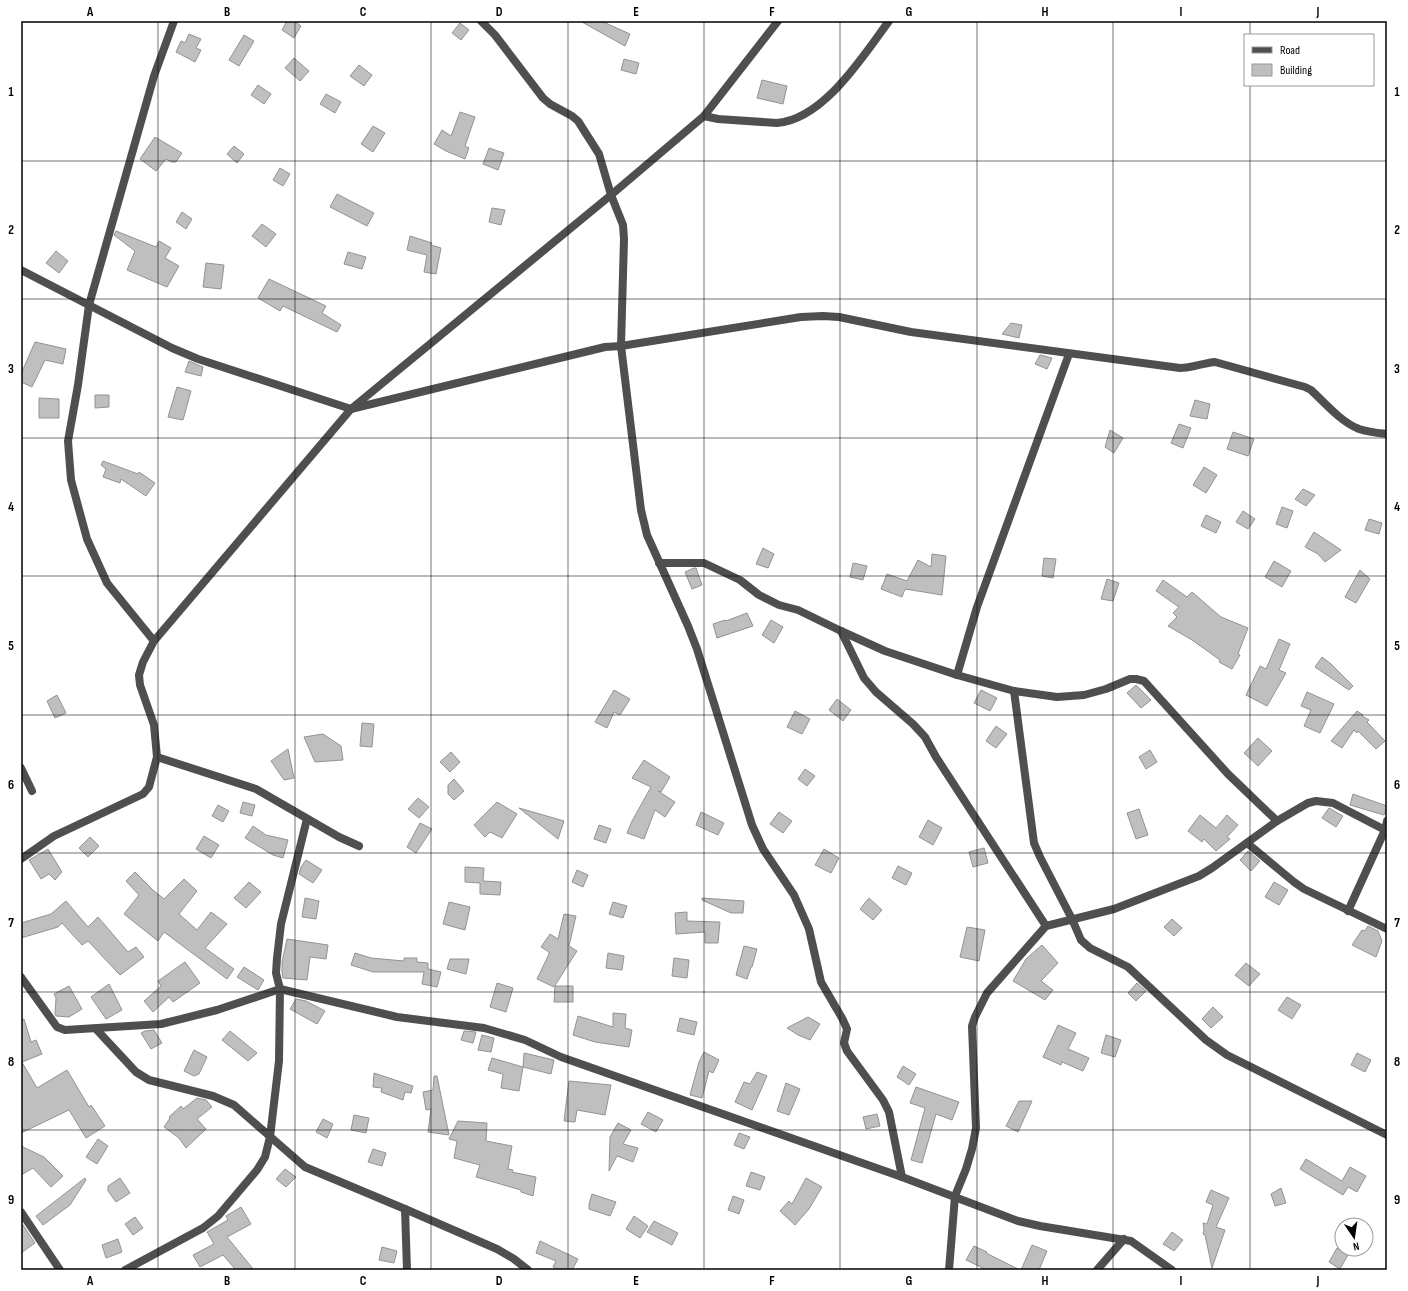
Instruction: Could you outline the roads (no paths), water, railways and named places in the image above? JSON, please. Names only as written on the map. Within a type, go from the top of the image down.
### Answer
[{"type":"street","points":[[154,641],[107,583],[87,539],[71,480],[68,441],[78,385],[89,305],[154,76],[174,21]]},
{"type":"street","points":[[481,21],[495,35],[542,98],[578,121],[602,159],[611,195],[623,225],[624,239],[621,346],[642,510],[647,535],[697,649],[752,825],[763,849],[794,895],[809,929],[820,982],[847,1029],[844,1043],[847,1051],[883,1100],[888,1112],[902,1177]]},
{"type":"street","points":[[21,859],[54,836],[142,794],[149,787],[157,757],[154,725],[140,686],[139,675],[143,662],[154,641],[351,409],[611,195],[704,116],[778,21]]},
{"type":"street","points":[[704,116],[718,119],[777,123],[784,123],[794,119],[818,105],[840,86],[889,21]]},
{"type":"street","points":[[21,270],[172,348],[198,359],[351,409],[605,347],[621,346],[801,318],[823,316],[839,317],[912,332],[1180,368],[1186,368],[1207,362],[1215,362],[1305,387],[1311,390],[1343,419],[1358,428],[1387,434]]},
{"type":"street","points":[[957,675],[977,606],[1068,354]]},
{"type":"street","points":[[659,563],[704,563],[740,580],[759,596],[779,605],[798,610],[885,651],[957,675],[1014,691],[1057,697],[1084,695],[1106,690],[1130,679],[1136,678],[1144,681],[1228,774],[1277,822]]},
{"type":"street","points":[[841,631],[864,678],[876,692],[913,724],[925,737],[936,757],[1046,926]]},
{"type":"street","points":[[1014,691],[1034,843],[1081,940],[1090,948],[1128,967],[1206,1040],[1228,1054],[1387,1135]]},
{"type":"street","points":[[157,757],[256,789],[339,837],[360,846]]},
{"type":"street","points":[[21,768],[32,791]]},
{"type":"street","points":[[949,1270],[955,1196],[970,1156],[976,1128],[972,1026],[987,993],[1046,926],[1119,908],[1199,876],[1277,822],[1308,803],[1333,803],[1385,830]]},
{"type":"street","points":[[125,1270],[203,1228],[218,1216],[258,1170],[265,1157],[270,1138],[279,1061],[280,989],[276,973],[281,924],[307,819]]},
{"type":"street","points":[[1348,911],[1385,830],[1387,821]]},
{"type":"street","points":[[1247,843],[1294,882],[1348,911],[1387,929]]},
{"type":"street","points":[[21,977],[58,1027],[65,1030],[161,1024],[217,1010],[280,989],[397,1017],[484,1028],[525,1040],[561,1057],[955,1196],[1018,1221],[1131,1241],[1172,1270]]},
{"type":"street","points":[[96,1029],[136,1072],[149,1080],[213,1096],[234,1105],[305,1167],[497,1249],[514,1258],[528,1270]]},
{"type":"street","points":[[405,1209],[408,1270]]},
{"type":"street","points":[[21,1212],[60,1270]]},
{"type":"street","points":[[1097,1270],[1124,1239]]}]
